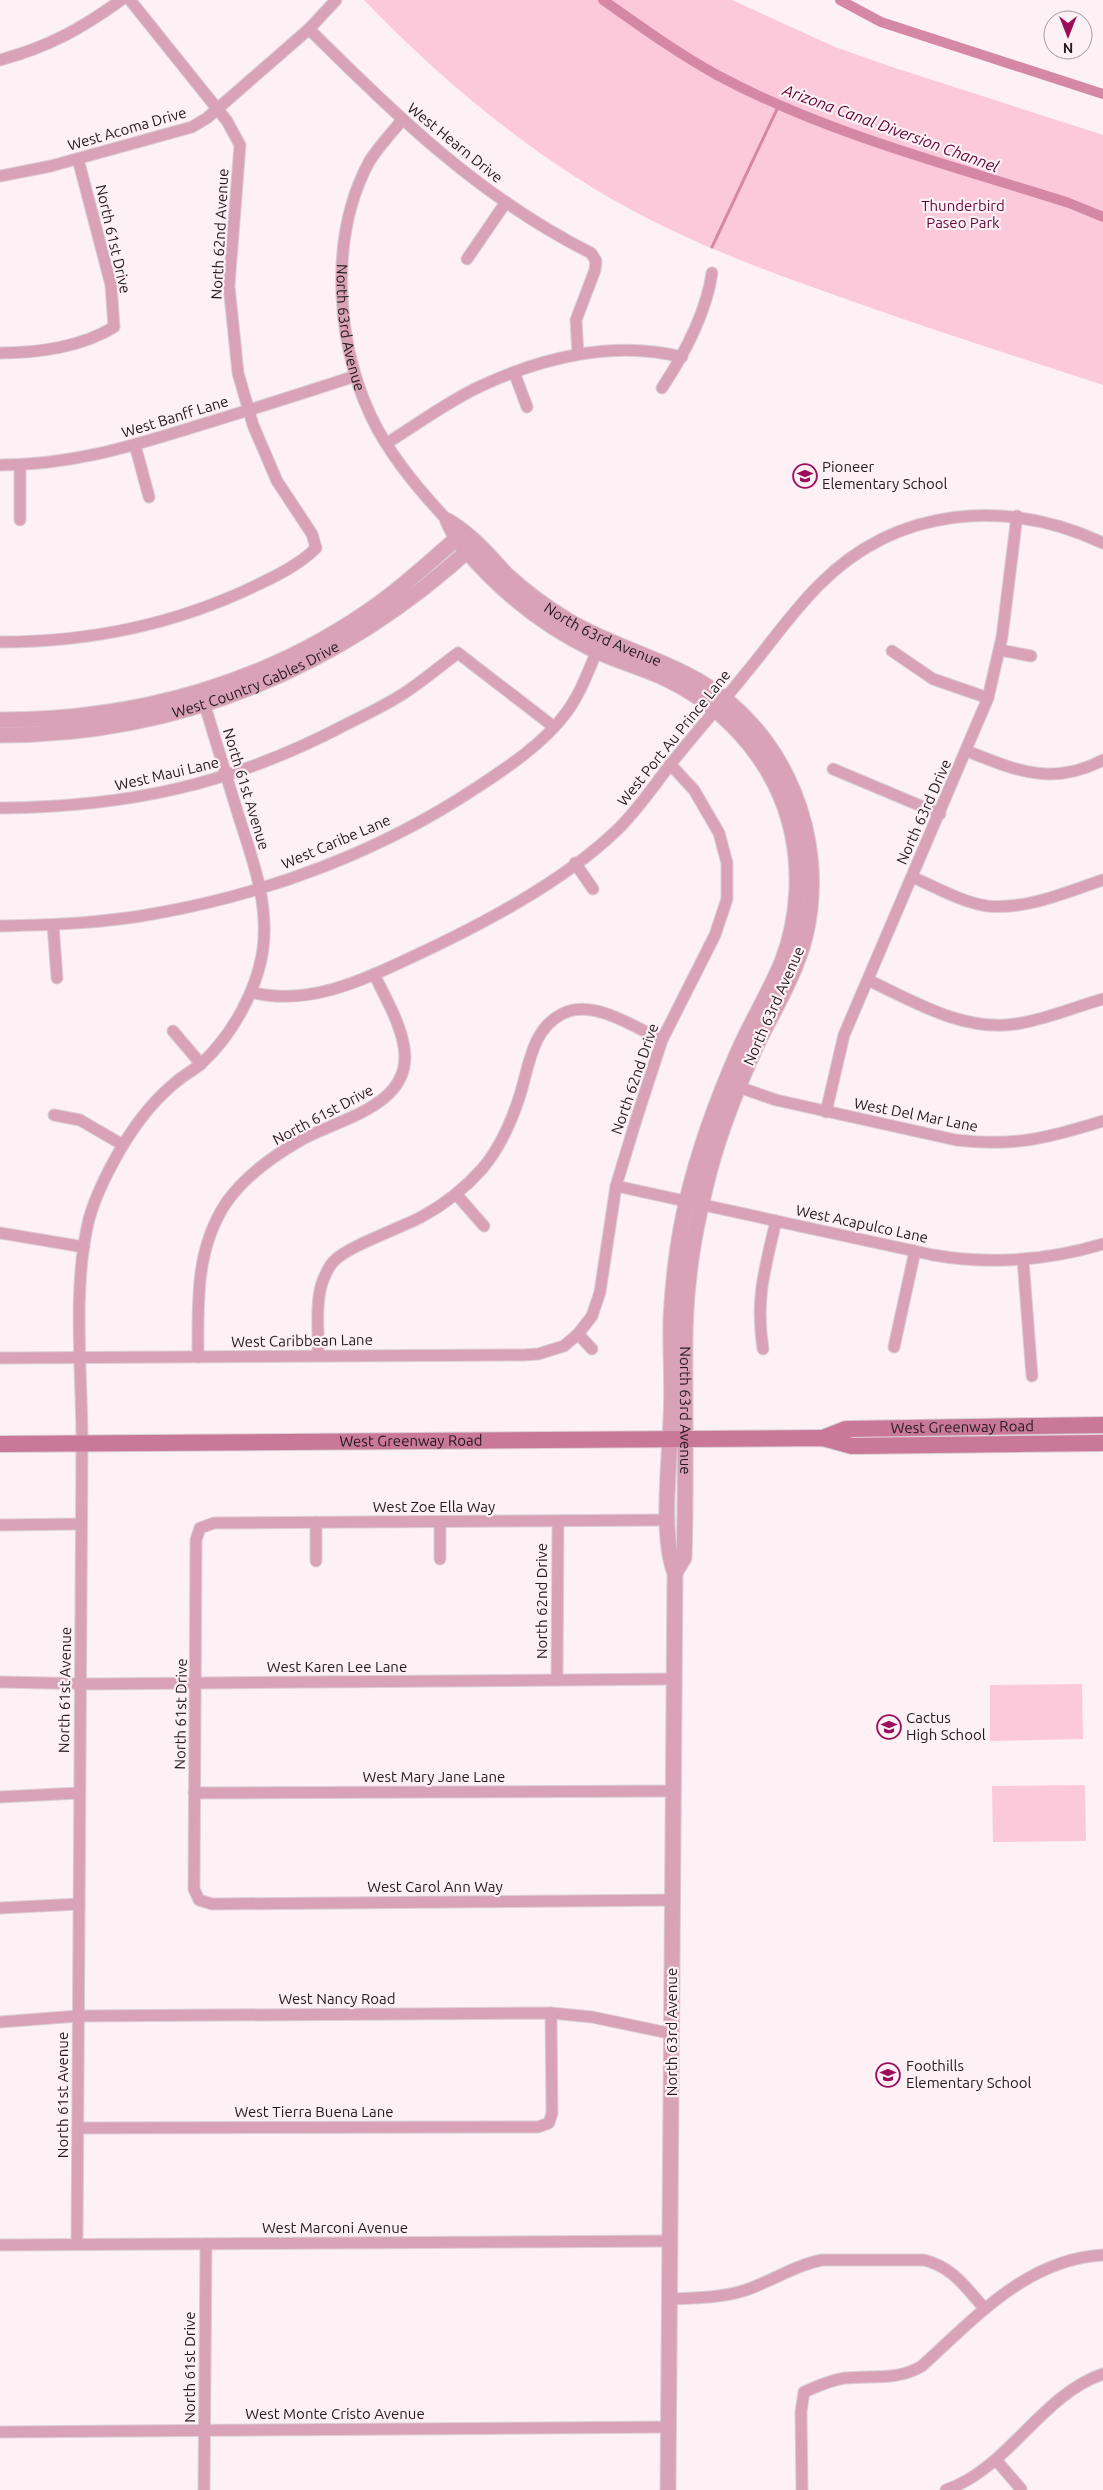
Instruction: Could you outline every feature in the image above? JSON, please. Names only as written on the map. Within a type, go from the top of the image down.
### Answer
[{"type":"main road","name":"West Greenway Road","points":[[823,1438],[846,1429],[1103,1425]]},
{"type":"main road","points":[[1052,1443],[1059,1426]]},
{"type":"main road","name":"West Greenway Road","points":[[0,1444],[823,1438],[852,1446],[1103,1443]]},
{"type":"street","points":[[0,60],[57,41],[121,0]]},
{"type":"street","name":"North 62nd Avenue","points":[[0,642],[87,637],[165,622],[222,601],[270,579],[306,558],[316,548],[312,534],[277,480],[247,410],[238,373],[229,286],[240,145],[234,130],[130,0]]},
{"type":"street","name":"West Acoma Drive","points":[[0,176],[180,132],[192,127],[217,109],[309,29],[336,0]]},
{"type":"street","name":"West Hearn Drive","points":[[309,29],[402,120],[450,161],[506,202],[591,253],[596,261],[596,270],[576,320],[578,354]]},
{"type":"street","name":"North 63rd Avenue","points":[[402,120],[379,148],[366,169],[355,200],[342,269],[343,313],[355,376],[378,430],[412,480],[466,541],[528,592],[600,645],[676,677],[704,684],[720,704],[765,740],[787,776],[803,819],[811,871],[808,921],[800,952],[732,1084],[716,1148],[694,1202],[678,1439],[668,1520],[669,1558],[675,1573],[670,2426],[668,2490]]},
{"type":"street","name":"North 61st Drive","points":[[0,353],[42,350],[66,345],[102,334],[114,327],[111,285],[78,158]]},
{"type":"street","points":[[467,259],[506,202]]},
{"type":"street","points":[[662,388],[682,357],[709,290],[712,273]]},
{"type":"street","points":[[387,443],[456,399],[536,364],[578,354],[637,351],[663,352],[682,357]]},
{"type":"street","points":[[514,372],[527,407]]},
{"type":"street","name":"West Banff Lane","points":[[0,465],[83,459],[135,445],[355,376]]},
{"type":"street","points":[[135,445],[149,497]]},
{"type":"street","points":[[20,465],[20,520]]},
{"type":"street","name":"West Port Au Prince Lane","points":[[251,992],[281,996],[320,993],[374,974],[483,922],[575,864],[620,828],[670,764],[819,585],[855,556],[879,541],[904,530],[945,518],[969,515],[1017,516],[1067,528],[1103,543]]},
{"type":"street","name":"North 63rd Drive","points":[[826,1112],[844,1035],[967,751],[988,698],[1000,650],[1017,516]]},
{"type":"street","name":"West Country Gables Drive","points":[[0,735],[54,733],[118,726],[284,674],[355,636],[390,614],[466,541]]},
{"type":"street","name":"West Caribe Lane","points":[[0,926],[53,925],[158,914],[261,888],[324,867],[375,844],[447,808],[493,777],[554,727],[578,697],[600,645]]},
{"type":"street","points":[[1000,650],[1032,656]]},
{"type":"street","points":[[892,651],[933,679],[988,698]]},
{"type":"street","name":"West Maui Lane","points":[[0,808],[88,805],[158,795],[226,777],[302,747],[360,718],[412,689],[458,652],[554,727]]},
{"type":"street","name":"West Country Gables Drive","points":[[0,720],[51,719],[91,715],[202,699]]},
{"type":"street","name":"North 61st Avenue","points":[[77,2244],[82,1443],[80,1283],[84,1247],[89,1218],[100,1190],[123,1145],[148,1110],[175,1082],[201,1064],[220,1043],[251,992],[260,965],[263,947],[264,922],[261,888],[202,699]]},
{"type":"street","points":[[967,751],[1006,768],[1025,773],[1047,775],[1067,773],[1103,760]]},
{"type":"street","name":"North 62nd Drive","points":[[578,1334],[592,1316],[600,1292],[616,1186],[662,1040],[715,934],[727,899],[727,864],[719,833],[694,790],[670,764]]},
{"type":"street","points":[[833,769],[940,814]]},
{"type":"street","points":[[575,864],[593,889]]},
{"type":"street","points":[[912,877],[970,902],[987,906],[1005,906],[1042,900],[1103,880]]},
{"type":"street","points":[[53,925],[56,978]]},
{"type":"street","name":"North 61st Drive","points":[[198,1357],[198,1298],[201,1270],[206,1244],[226,1203],[259,1168],[301,1140],[381,1103],[393,1090],[400,1076],[405,1060],[404,1047],[396,1021],[374,974]]},
{"type":"street","points":[[868,980],[940,1012],[980,1025],[1015,1024],[1103,999]]},
{"type":"street","points":[[318,1355],[319,1301],[322,1284],[335,1260],[424,1215],[456,1194],[494,1153],[520,1096],[530,1056],[540,1034],[552,1020],[573,1010],[594,1010],[662,1040]]},
{"type":"street","points":[[173,1031],[201,1064]]},
{"type":"street","name":"West Del Mar Lane","points":[[732,1084],[776,1100],[826,1112],[956,1140],[986,1144],[1011,1144],[1046,1138],[1103,1121]]},
{"type":"street","points":[[54,1115],[80,1120],[123,1145]]},
{"type":"street","name":"West Acapulco Lane","points":[[616,1186],[915,1251],[972,1260],[1023,1260],[1065,1254],[1103,1244]]},
{"type":"street","points":[[456,1194],[484,1226]]},
{"type":"street","points":[[763,1349],[759,1322],[760,1295],[776,1221]]},
{"type":"street","points":[[0,1233],[84,1247]]},
{"type":"street","points":[[894,1347],[915,1251]]},
{"type":"street","points":[[1023,1260],[1032,1376]]},
{"type":"street","points":[[578,1334],[592,1349]]},
{"type":"street","name":"West Caribbean Lane","points":[[0,1358],[524,1355],[538,1354],[564,1346],[578,1334]]},
{"type":"street","name":"North 63rd Avenue","points":[[675,1573],[684,1558],[678,1439]]},
{"type":"street","name":"West Zoe Ella Way","points":[[200,1528],[214,1523],[668,1520]]},
{"type":"street","points":[[316,1522],[316,1561]]},
{"type":"street","points":[[440,1522],[440,1559]]},
{"type":"street","name":"North 62nd Drive","points":[[557,1680],[558,1522]]},
{"type":"street","points":[[0,1525],[81,1524]]},
{"type":"street","name":"North 61st Drive","points":[[199,1900],[194,1889],[194,1793],[197,1682],[196,1540],[200,1528]]},
{"type":"street","name":"West Karen Lee Lane","points":[[0,1682],[675,1679]]},
{"type":"street","name":"West Mary Jane Lane","points":[[194,1793],[674,1791]]},
{"type":"street","points":[[0,1797],[79,1793]]},
{"type":"street","name":"West Carol Ann Way","points":[[199,1900],[212,1904],[673,1900]]},
{"type":"street","points":[[0,1908],[79,1904]]},
{"type":"street","name":"West Nancy Road","points":[[0,2022],[78,2016],[551,2013],[592,2017],[672,2034]]},
{"type":"street","name":"West Tierra Buena Lane","points":[[78,2128],[528,2127],[549,2123],[552,2113],[551,2013]]},
{"type":"street","name":"West Marconi Avenue","points":[[0,2245],[671,2241]]},
{"type":"street","name":"North 61st Drive","points":[[204,2490],[206,2244]]},
{"type":"street","points":[[802,2490],[801,2412],[804,2392],[826,2382],[846,2378],[883,2378],[913,2372],[1006,2290],[1030,2276],[1072,2259],[1103,2255]]},
{"type":"street","points":[[670,2299],[728,2295],[748,2289],[810,2262],[822,2260],[924,2260],[940,2264],[950,2270],[985,2309]]},
{"type":"street","points":[[946,2490],[966,2482],[996,2460],[1062,2399],[1093,2378],[1103,2374]]},
{"type":"street","name":"West Monte Cristo Avenue","points":[[0,2432],[670,2426]]},
{"type":"street","points":[[996,2460],[1021,2489]]},
{"type":"green space","name":"Thunderbird Paseo Park","points":[[364,0],[732,0],[835,47],[1103,135],[1103,385],[803,284],[723,253],[645,217],[606,196],[568,172],[496,120],[427,62]]},
{"type":"green space","points":[[1082,1684],[1083,1739],[990,1741],[990,1685]]},
{"type":"green space","points":[[1085,1785],[1086,1841],[993,1842],[992,1786]]},
{"type":"waterway","name":"Arizona Canal Diversion Channel","points":[[603,0],[702,67],[802,115],[890,147],[1069,203],[1103,217]]},
{"type":"waterway","points":[[840,0],[881,22],[1103,94]]},
{"type":"waterway","points":[[712,247],[779,105]]},
{"type":"place","name":"Pioneer Elementary School","points":[[805,476]]},
{"type":"place","name":"Cactus High School","points":[[889,1727]]},
{"type":"place","name":"Foothills Elementary School","points":[[888,2075]]}]
